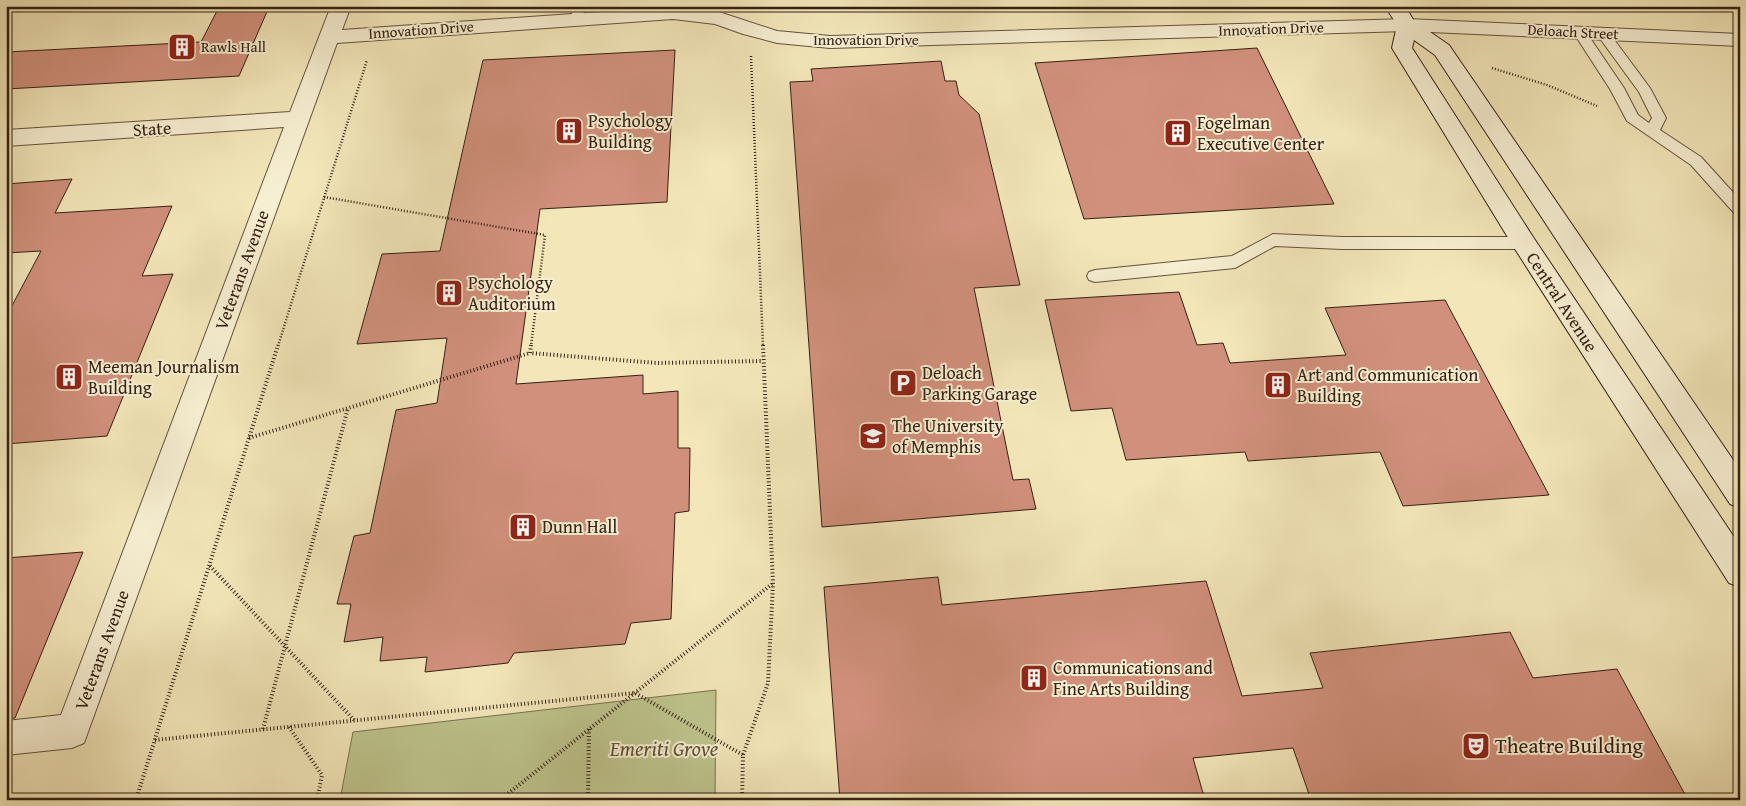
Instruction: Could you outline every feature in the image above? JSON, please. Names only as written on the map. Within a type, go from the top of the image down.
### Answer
[{"type":"street","name":"Veterans Avenue","points":[[6,738],[72,731],[341,6]]},
{"type":"street","name":"Innovation Drive","points":[[330,37],[375,34],[578,12],[674,9],[719,18],[777,38],[830,42],[1401,16]]},
{"type":"street","name":"Deloach Street","points":[[1401,16],[1579,32],[1740,40]]},
{"type":"street","name":"Central Avenue","points":[[1401,16],[1402,48],[1524,244],[1740,573]]},
{"type":"street","points":[[1401,16],[1442,50],[1740,495]]},
{"type":"street","name":"State","points":[[6,138],[298,119]]},
{"type":"lane","points":[[1579,32],[1617,88],[1632,118],[1696,161],[1740,210]]},
{"type":"lane","points":[[1602,33],[1651,99],[1658,118],[1652,132]]},
{"type":"lane","points":[[1095,276],[1235,262],[1273,240],[1342,243],[1524,244]]},
{"type":"path","points":[[742,800],[743,755],[768,683],[773,584],[750,30]]},
{"type":"path","points":[[136,800],[375,34]]},
{"type":"path","points":[[1492,68],[1546,85],[1590,104],[1632,118]]},
{"type":"path","points":[[324,197],[545,235],[530,353]]},
{"type":"path","points":[[249,438],[530,353],[657,363],[763,361]]},
{"type":"path","points":[[263,729],[348,408]]},
{"type":"path","points":[[210,565],[354,720]]},
{"type":"path","points":[[500,800],[773,584]]},
{"type":"path","points":[[155,740],[635,693],[743,755]]},
{"type":"path","points":[[289,727],[322,775],[316,800]]},
{"type":"path","points":[[588,800],[590,729]]},
{"type":"green space","name":"Emeriti Grove","points":[[716,690],[715,800],[340,800],[353,732]]},
{"type":"building","name":"Rawls Hall","points":[[269,7],[239,76],[6,89],[6,52],[201,42],[217,11]]},
{"type":"building","name":"Fogelman Executive Center","points":[[1257,48],[1334,204],[1084,219],[1035,63]]},
{"type":"building","points":[[675,50],[667,202],[540,209],[516,384],[643,375],[643,394],[678,391],[678,448],[690,448],[689,511],[675,513],[671,619],[631,623],[625,644],[514,653],[508,663],[425,672],[427,657],[380,661],[383,637],[344,642],[351,604],[337,604],[354,536],[370,533],[396,410],[437,403],[447,338],[357,344],[382,254],[440,251],[483,60]]},
{"type":"building","name":"Deloach Parking Garage","points":[[941,61],[945,81],[956,81],[959,95],[979,114],[1020,285],[974,288],[1013,480],[1029,479],[1036,509],[822,527],[790,82],[813,81],[811,69]]},
{"type":"building","name":"Meeman Journalism Building","points":[[72,179],[55,213],[172,206],[142,276],[173,274],[107,436],[6,444],[6,317],[41,251],[6,253],[6,184]]},
{"type":"building","name":"Art and Communication Building","points":[[1179,292],[1197,345],[1223,343],[1230,363],[1346,355],[1325,308],[1445,300],[1549,495],[1403,506],[1380,452],[1248,461],[1245,452],[1126,460],[1112,408],[1071,411],[1045,300]]},
{"type":"building","points":[[83,552],[15,718],[6,719],[6,558]]},
{"type":"building","name":"Communications and Fine Arts Building","points":[[938,577],[942,605],[1206,581],[1242,696],[1323,688],[1310,653],[1510,632],[1533,678],[1617,669],[1688,800],[1311,800],[1293,748],[1193,758],[1205,800],[840,800],[824,587]]},
{"type":"place","name":"Rawls Hall","points":[[182,47]]},
{"type":"place","name":"Psychology Building","points":[[569,131]]},
{"type":"place","name":"Fogelman Executive Center","points":[[1178,133]]},
{"type":"place","name":"Psychology Auditorium","points":[[449,293]]},
{"type":"place","name":"Meeman Journalism Building","points":[[69,377]]},
{"type":"place","name":"Deloach Parking Garage","points":[[903,383]]},
{"type":"place","name":"Art and Communication Building","points":[[1278,385]]},
{"type":"place","name":"The University of Memphis","points":[[873,436]]},
{"type":"place","name":"Dunn Hall","points":[[523,527]]},
{"type":"place","name":"Communications and Fine Arts Building","points":[[1034,678]]},
{"type":"place","name":"Theatre Building","points":[[1476,746]]}]
